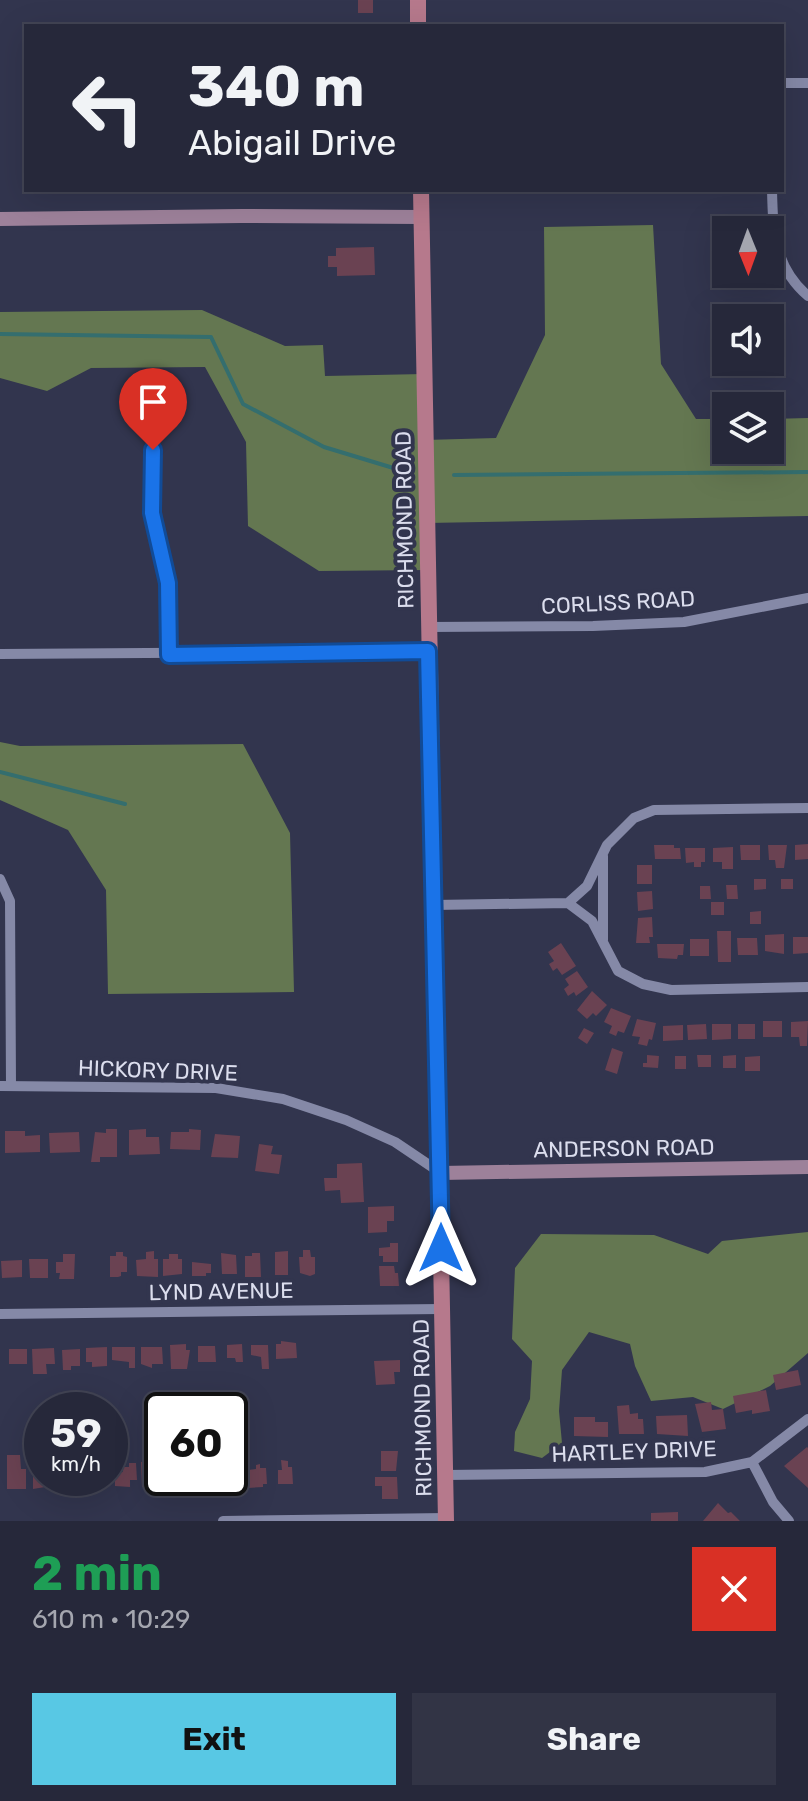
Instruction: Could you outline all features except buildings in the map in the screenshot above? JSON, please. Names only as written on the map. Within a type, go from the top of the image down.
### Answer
[{"type":"main road","points":[[418,0],[418,24]]},
{"type":"main road","name":"RICHMOND ROAD","points":[[421,192],[446,1520]]},
{"type":"street","points":[[784,83],[808,83]]},
{"type":"street","points":[[772,192],[775,242],[782,262],[808,296]]},
{"type":"street","points":[[0,219],[421,217]]},
{"type":"street","points":[[153,450],[152,513],[168,583],[169,655]]},
{"type":"street","name":"CORLISS ROAD","points":[[428,627],[684,622],[808,598]]},
{"type":"street","points":[[0,654],[428,651]]},
{"type":"street","points":[[568,903],[587,886],[607,845],[634,818],[654,810],[808,808]]},
{"type":"street","points":[[603,854],[604,944]]},
{"type":"street","points":[[0,879],[10,901],[6,1086]]},
{"type":"street","points":[[434,905],[568,903],[592,921],[618,971],[643,984],[671,990],[808,987]]},
{"type":"street","name":"HICKORY DRIVE","points":[[6,1086],[216,1088],[283,1099],[346,1120],[395,1142],[441,1173]]},
{"type":"street","name":"ANDERSON ROAD","points":[[441,1173],[808,1167]]},
{"type":"street","name":"LYND AVENUE","points":[[0,1314],[441,1309]]},
{"type":"street","name":"HARTLEY DRIVE","points":[[446,1475],[705,1472],[752,1462],[808,1419]]},
{"type":"street","points":[[752,1462],[773,1502],[789,1521]]},
{"type":"street","points":[[223,1521],[446,1520]]},
{"type":"green space","points":[[653,225],[661,364],[696,419],[712,419],[712,464],[784,464],[784,419],[808,418],[808,516],[427,523],[427,570],[319,571],[248,526],[246,442],[205,367],[91,368],[47,391],[0,378],[0,312],[202,310],[285,346],[323,345],[325,376],[424,374],[425,440],[496,438],[545,335],[544,227]]},
{"type":"green space","points":[[0,742],[20,746],[243,744],[290,833],[294,992],[108,994],[106,890],[68,830],[0,800]]},
{"type":"green space","points":[[808,1232],[808,1353],[770,1386],[723,1409],[693,1397],[651,1401],[635,1366],[630,1344],[589,1332],[562,1370],[559,1411],[562,1443],[542,1458],[514,1451],[515,1432],[530,1399],[532,1361],[512,1339],[515,1268],[541,1234],[654,1235],[708,1254],[722,1241]]},
{"type":"waterway","points":[[0,334],[211,337],[243,404],[324,447],[400,470]]},
{"type":"waterway","points":[[454,475],[808,472]]},
{"type":"waterway","points":[[0,772],[125,804]]},
{"type":"route","points":[[153,450],[152,513],[168,583],[169,655],[428,651],[441,1248]]}]
